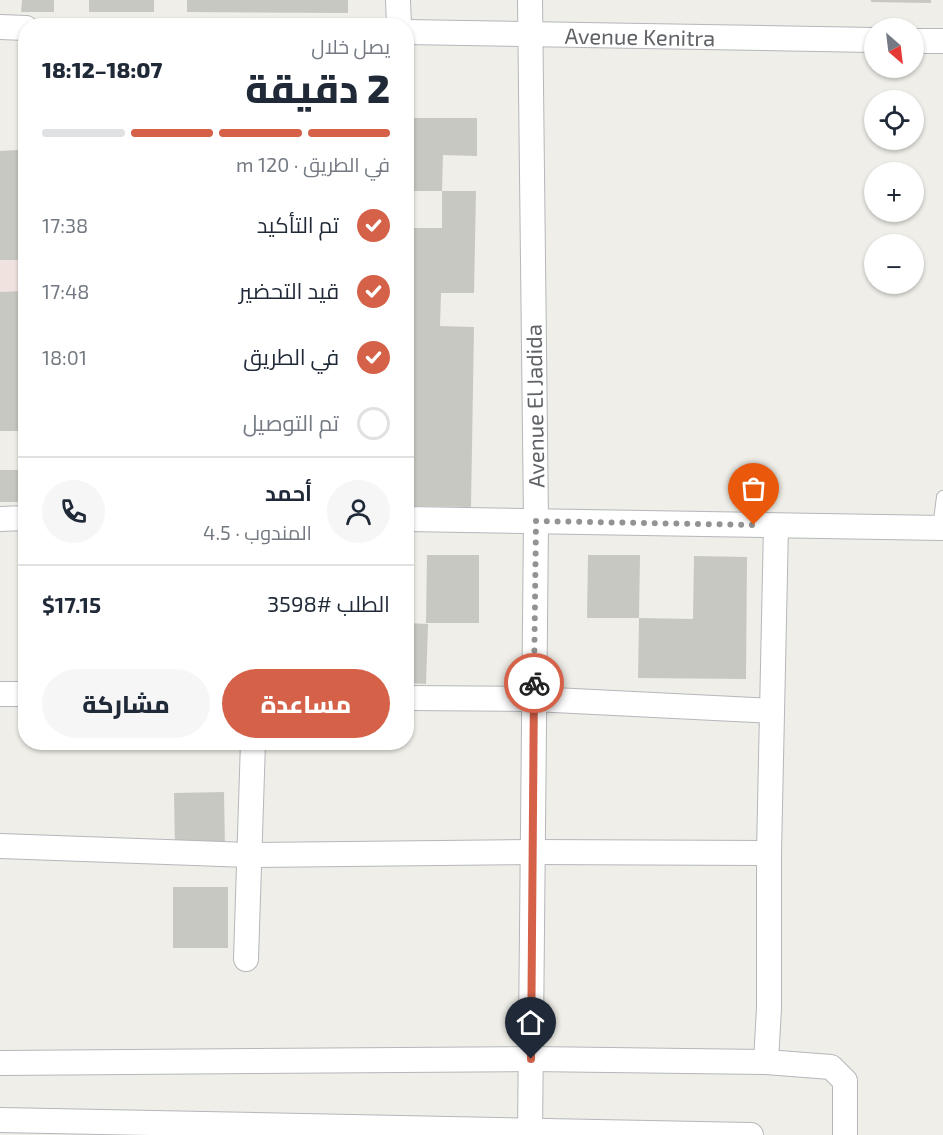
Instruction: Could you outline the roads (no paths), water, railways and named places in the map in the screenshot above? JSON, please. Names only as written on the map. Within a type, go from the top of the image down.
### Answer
[{"type":"street","points":[[399,0],[399,18]]},
{"type":"street","name":"Avenue El Jadida","points":[[530,0],[536,521],[530,1133]]},
{"type":"street","points":[[0,27],[18,28]]},
{"type":"street","name":"Avenue Kenitra","points":[[414,32],[864,40]]},
{"type":"street","points":[[924,40],[943,41]]},
{"type":"street","points":[[0,519],[18,518]]},
{"type":"street","points":[[414,519],[941,528]]},
{"type":"street","points":[[766,1062],[769,1008],[769,853],[776,526]]},
{"type":"street","points":[[0,694],[18,694]]},
{"type":"street","points":[[414,698],[534,699],[772,711]]},
{"type":"street","points":[[246,959],[253,750]]},
{"type":"street","points":[[0,846],[249,855],[532,852],[769,853]]},
{"type":"street","points":[[0,1063],[531,1059],[766,1062],[831,1067],[845,1082],[845,1135]]},
{"type":"street","points":[[0,1120],[530,1133],[751,1135]]},
{"type":"lane","points":[[941,528],[943,496]]}]
